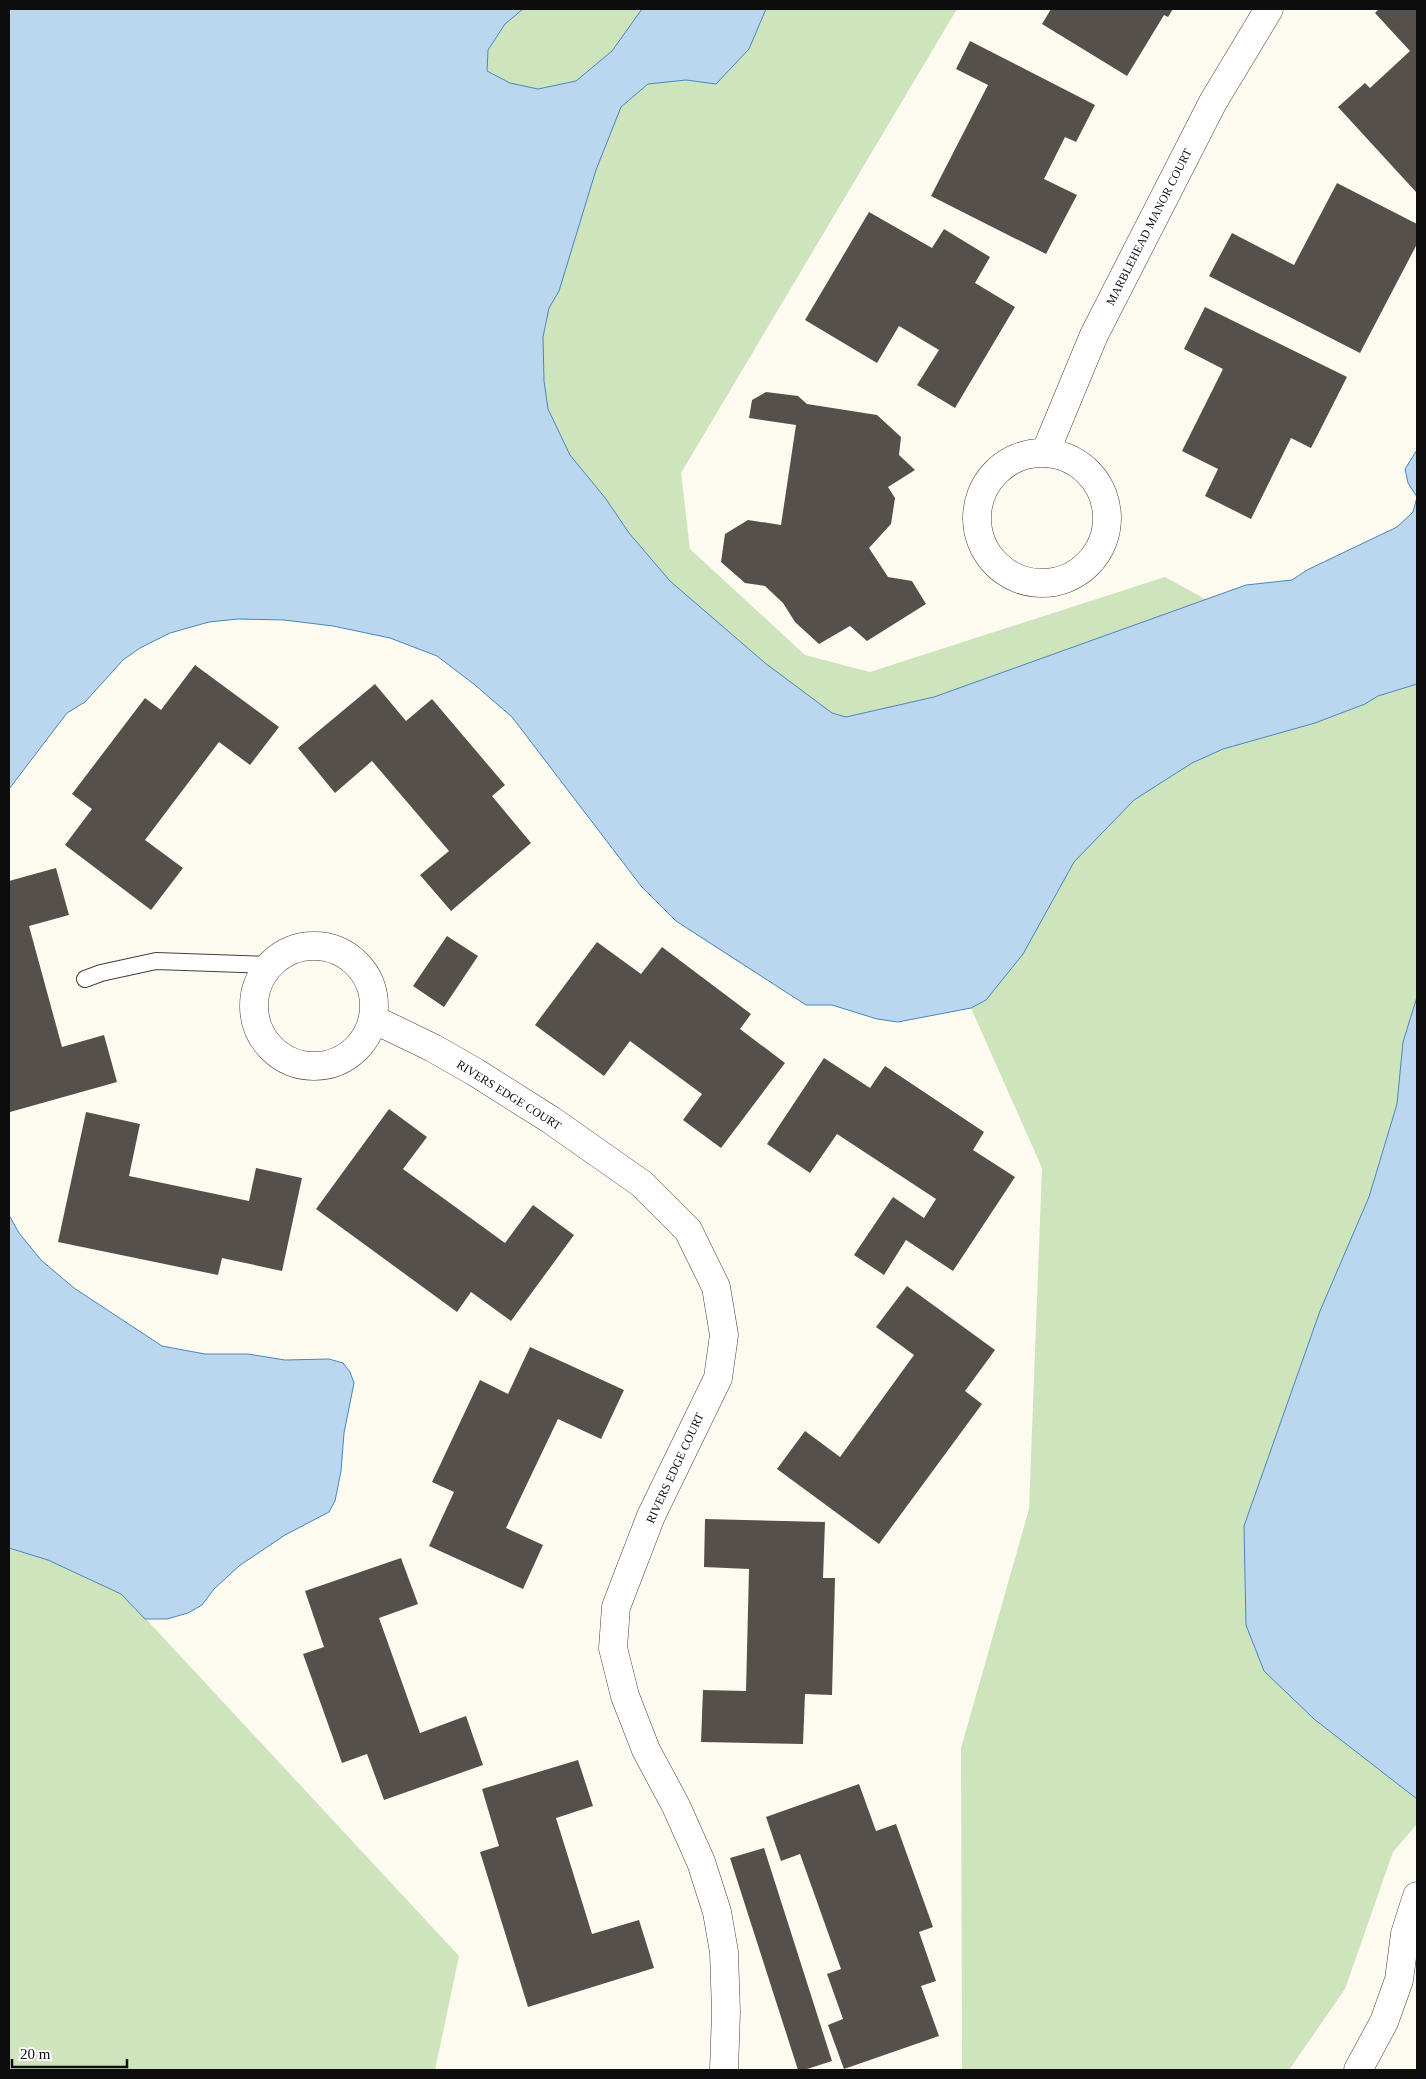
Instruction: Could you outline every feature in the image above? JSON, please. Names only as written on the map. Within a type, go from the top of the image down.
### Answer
[{"type":"street","name":"MARBLEHEAD MANOR COURT","points":[[1044,453],[1094,335],[1213,102],[1269,9]]},
{"type":"street","points":[[1044,453],[1066,457],[1084,467],[1098,484],[1106,503],[1107,525],[1101,545],[1089,563],[1072,576],[1052,582],[1030,581],[1010,575],[994,561],[982,542],[977,522],[980,500],[989,481],[1004,465],[1023,456],[1044,453]]},
{"type":"street","points":[[304,946],[324,947],[342,953],[358,965],[369,981],[374,999],[373,1019],[365,1038],[352,1053],[334,1063],[314,1067],[295,1063],[276,1054],[263,1039],[255,1020],[254,1000],[259,981],[270,965],[286,953],[304,946]]},
{"type":"street","name":"RIVERS EDGE COURT","points":[[373,1019],[433,1048],[475,1072],[551,1120],[642,1184],[688,1230],[716,1287],[724,1335],[718,1378],[651,1516],[616,1607],[613,1648],[625,1696],[646,1750],[676,1806],[701,1862],[717,1912],[724,1952],[726,2012],[724,2070]]},
{"type":"street","points":[[1358,2070],[1384,2022],[1399,1980],[1405,1934],[1417,1896]]},
{"type":"lane","points":[[84,979],[101,973],[156,961],[270,965]]},
{"type":"green space","points":[[9,9],[957,9],[681,473],[690,549],[805,655],[870,672],[1165,577],[1205,599],[1246,585],[1292,580],[1307,570],[1397,527],[1413,512],[1417,497],[1417,1824],[1393,1852],[1345,1989],[1289,2070],[962,2070],[961,1748],[1029,1509],[1042,1168],[971,1008],[898,1022],[877,1019],[832,1005],[806,1005],[727,955],[676,921],[641,886],[512,717],[437,656],[390,638],[333,626],[284,620],[238,619],[209,622],[170,633],[140,648],[123,660],[85,702],[67,713],[9,789]]},
{"type":"green space","points":[[1417,450],[1417,497],[1408,483],[1405,469]]},
{"type":"green space","points":[[9,1215],[19,1233],[41,1260],[74,1288],[162,1346],[205,1354],[248,1354],[285,1360],[329,1359],[343,1363],[350,1372],[354,1383],[344,1433],[341,1471],[335,1501],[329,1512],[285,1535],[239,1566],[214,1589],[202,1605],[188,1613],[167,1619],[146,1619],[459,1956],[435,2070],[9,2070]]},
{"type":"water","points":[[9,9],[523,9],[505,24],[488,50],[487,71],[510,83],[538,89],[576,81],[612,51],[642,9],[766,9],[749,49],[716,84],[686,80],[648,84],[621,107],[596,170],[559,291],[549,308],[543,337],[544,381],[548,409],[570,455],[606,499],[629,533],[670,581],[765,663],[832,713],[846,717],[934,697],[1246,585],[1292,580],[1307,570],[1397,527],[1413,512],[1417,497],[1417,684],[1378,696],[1365,704],[1315,723],[1223,749],[1192,763],[1134,800],[1074,862],[1023,954],[986,1000],[971,1008],[898,1022],[877,1019],[832,1005],[806,1005],[676,921],[641,886],[512,717],[437,656],[390,638],[333,626],[284,620],[238,619],[209,622],[170,633],[140,648],[123,660],[85,702],[67,713],[9,789]]},
{"type":"water","points":[[1417,450],[1417,497],[1408,483],[1405,469]]},
{"type":"water","points":[[1417,997],[1417,1799],[1314,1719],[1264,1671],[1246,1625],[1244,1526],[1320,1311],[1369,1197],[1397,1104],[1403,1042]]},
{"type":"water","points":[[9,1215],[19,1233],[41,1260],[74,1288],[162,1346],[205,1354],[248,1354],[285,1360],[329,1359],[343,1363],[350,1372],[354,1383],[344,1433],[341,1471],[335,1501],[329,1512],[285,1535],[239,1566],[214,1589],[202,1605],[188,1613],[167,1619],[145,1619],[121,1594],[48,1560],[9,1548]]},
{"type":"building","points":[[1051,9],[1173,9],[1168,17],[1164,15],[1127,76],[1042,24]]},
{"type":"building","points":[[1379,9],[1417,9],[1416,192],[1338,107],[1365,83],[1370,88],[1410,51],[1375,13]]},
{"type":"building","points":[[970,41],[1095,105],[1076,142],[1065,137],[1044,179],[1077,195],[1046,254],[931,196],[988,85],[956,69]]},
{"type":"building","points":[[1337,183],[1417,224],[1417,244],[1360,353],[1209,276],[1232,233],[1294,265]]},
{"type":"building","points":[[869,212],[932,248],[944,229],[990,257],[975,283],[1015,307],[955,408],[917,385],[939,350],[899,326],[877,363],[805,320]]},
{"type":"building","points":[[1205,307],[1347,377],[1311,448],[1291,438],[1251,519],[1205,496],[1218,469],[1182,451],[1223,369],[1184,349]]},
{"type":"building","points":[[766,392],[798,396],[807,404],[877,415],[901,437],[899,455],[915,470],[888,487],[895,498],[891,524],[869,548],[888,577],[912,581],[926,604],[867,641],[850,626],[819,644],[795,622],[783,603],[765,586],[745,583],[721,562],[725,534],[748,520],[781,525],[796,425],[749,418],[752,400]]},
{"type":"building","points":[[195,665],[279,727],[250,765],[219,742],[145,840],[183,868],[151,910],[65,845],[92,809],[72,794],[145,698],[161,710]]},
{"type":"building","points":[[375,684],[406,721],[432,699],[505,785],[492,796],[531,843],[451,911],[420,875],[449,851],[372,761],[335,793],[298,748]]},
{"type":"building","points":[[56,868],[69,915],[29,926],[62,1047],[104,1035],[117,1082],[10,1112],[9,881]]},
{"type":"building","points":[[447,936],[478,956],[444,1007],[413,986]]},
{"type":"building","points":[[597,942],[641,974],[662,947],[751,1014],[740,1029],[785,1063],[721,1148],[683,1120],[702,1094],[630,1041],[604,1076],[535,1025]]},
{"type":"building","points":[[824,1058],[870,1088],[885,1066],[984,1132],[973,1150],[1015,1177],[953,1271],[906,1240],[884,1275],[854,1255],[893,1197],[924,1218],[936,1199],[837,1134],[810,1173],[767,1144]]},
{"type":"building","points":[[389,1109],[427,1137],[403,1169],[505,1243],[533,1205],[574,1235],[511,1321],[471,1292],[457,1312],[316,1209]]},
{"type":"building","points":[[86,1112],[140,1124],[129,1176],[249,1201],[256,1168],[302,1178],[282,1271],[222,1258],[218,1275],[58,1242]]},
{"type":"building","points":[[907,1286],[995,1350],[965,1391],[982,1404],[879,1544],[777,1469],[805,1431],[840,1457],[914,1355],[876,1327]]},
{"type":"building","points":[[530,1347],[624,1390],[601,1439],[558,1419],[506,1528],[543,1545],[523,1589],[429,1546],[454,1492],[432,1482],[480,1380],[508,1394]]},
{"type":"building","points":[[705,1519],[825,1522],[823,1578],[835,1578],[832,1695],[805,1694],[803,1744],[701,1742],[703,1690],[746,1691],[749,1569],[704,1567]]},
{"type":"building","points":[[401,1558],[418,1604],[379,1618],[420,1733],[466,1716],[483,1765],[384,1800],[367,1754],[342,1763],[303,1654],[324,1647],[305,1591]]},
{"type":"building","points":[[578,1760],[593,1806],[556,1818],[592,1934],[639,1920],[654,1968],[528,2007],[480,1852],[499,1846],[482,1789]]},
{"type":"building","points":[[859,1784],[876,1831],[896,1824],[933,1927],[919,1932],[936,1981],[921,1986],[939,2036],[844,2069],[828,2025],[843,2019],[827,1974],[841,1969],[800,1854],[781,1861],[766,1817]]},
{"type":"building","points":[[764,1848],[832,2061],[804,2070],[798,2070],[730,1858]]}]
